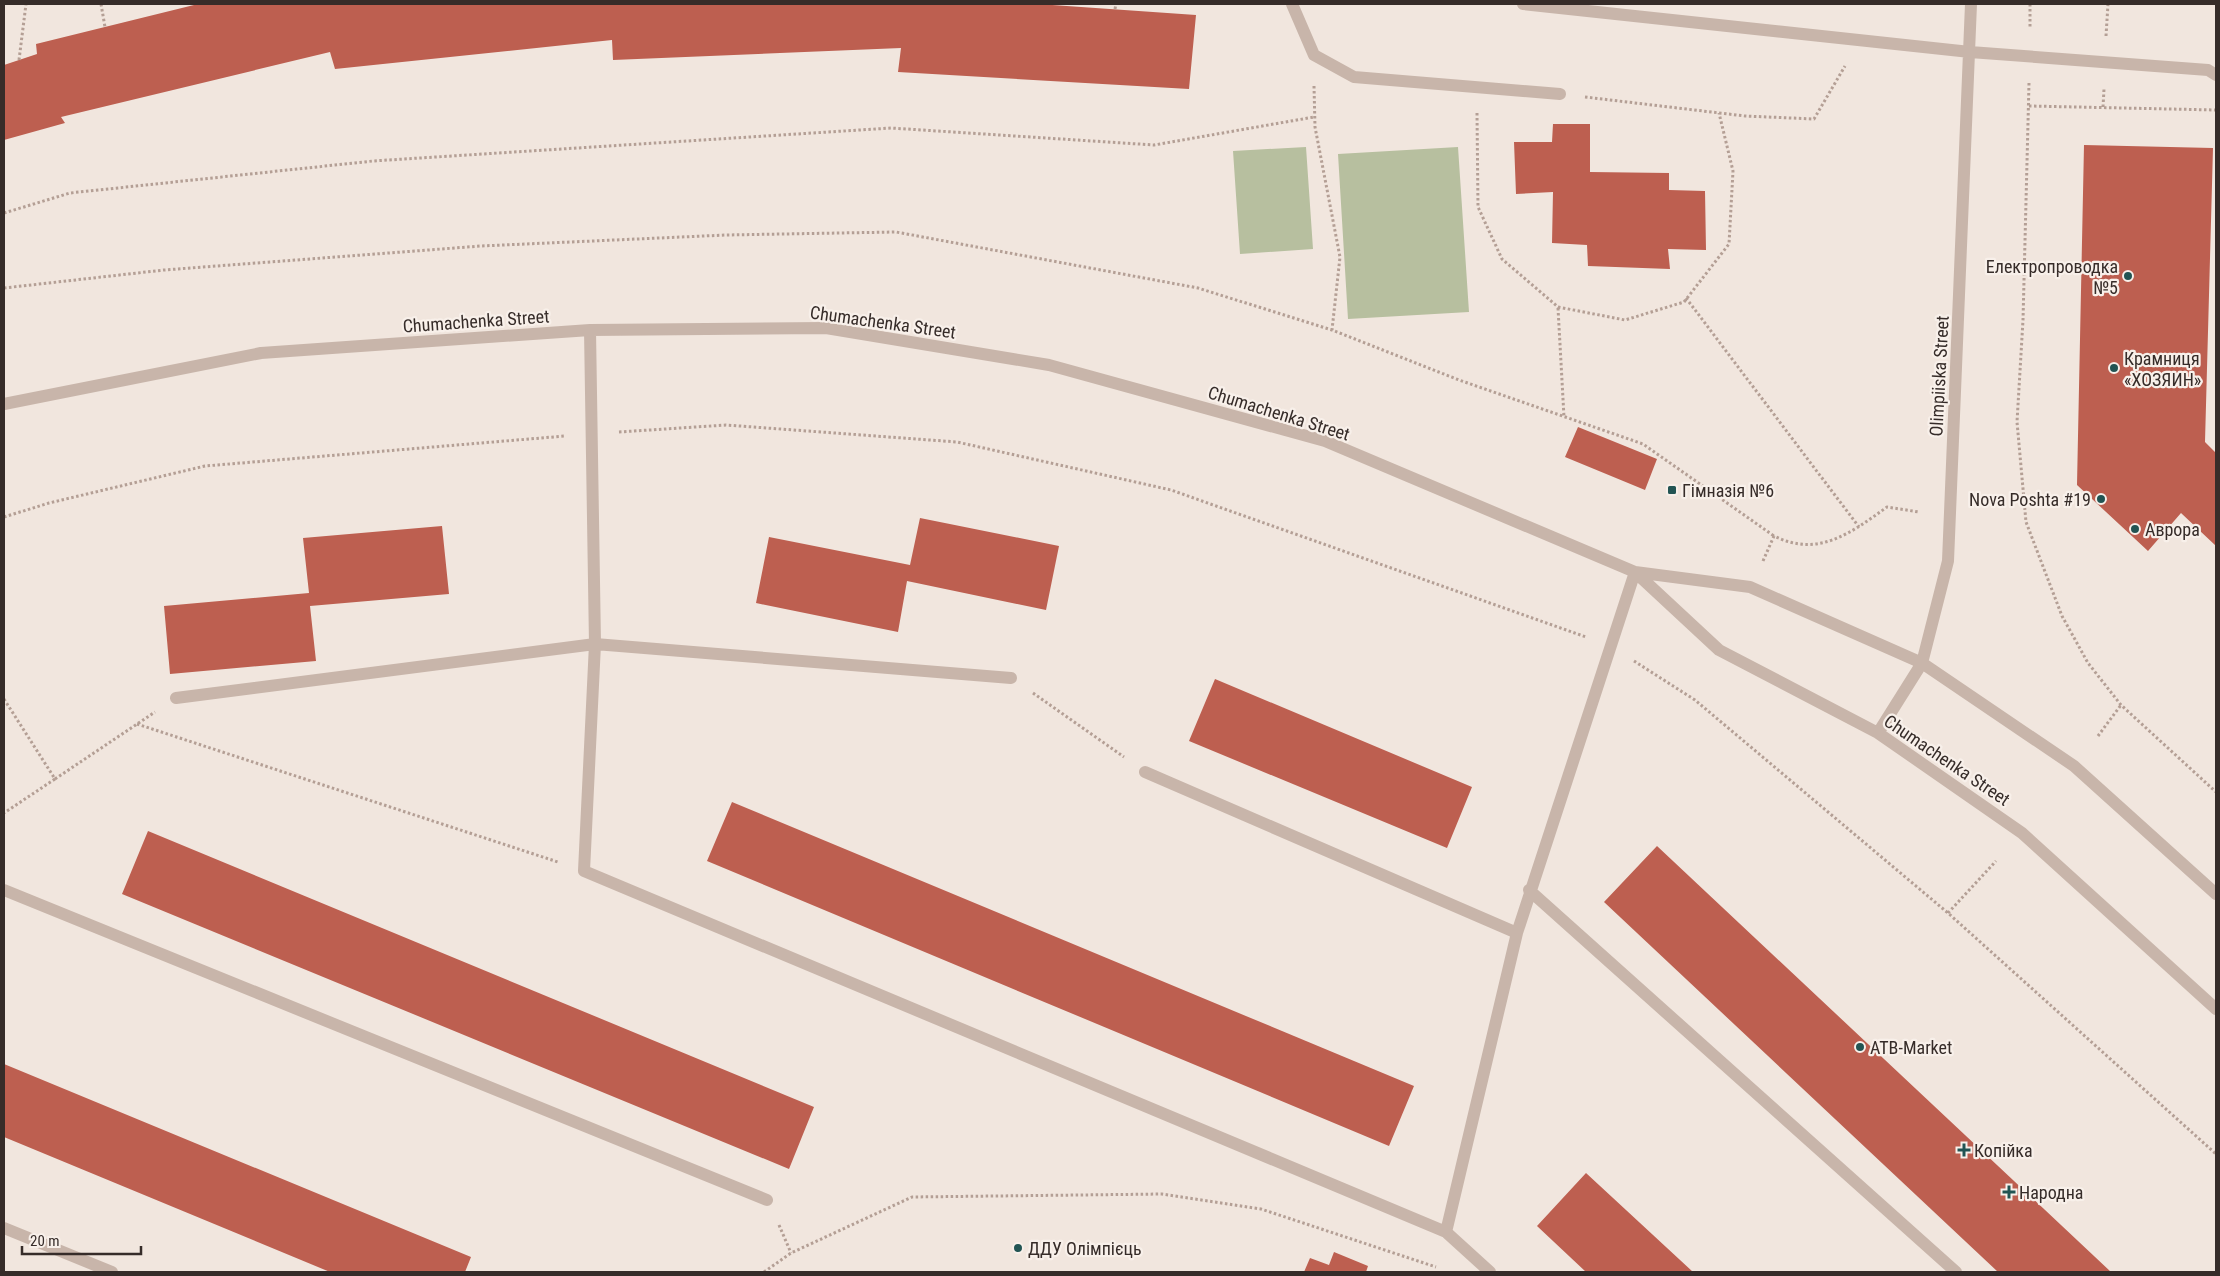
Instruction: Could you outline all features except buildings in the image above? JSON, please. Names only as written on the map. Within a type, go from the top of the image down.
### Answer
[{"type":"street","points":[[1292,4],[1314,55],[1354,77],[1560,94]]},
{"type":"street","points":[[1523,4],[1542,4],[1970,52],[2208,70],[2216,75]]},
{"type":"street","name":"Olimpiiska Street","points":[[1878,733],[1922,663],[1948,561],[1971,4]]},
{"type":"street","name":"Chumachenka Street","points":[[4,404],[262,353],[590,330],[826,328],[1049,365],[1325,441],[1635,572],[1750,587],[1922,663],[2074,766],[2216,894]]},
{"type":"street","points":[[590,330],[595,644],[584,871],[1446,1232],[1490,1272]]},
{"type":"street","points":[[1446,1232],[1517,933],[1529,890],[1635,572]]},
{"type":"street","name":"Chumachenka Street","points":[[1635,572],[1719,650],[1878,733],[2022,833],[2216,1009]]},
{"type":"street","points":[[176,698],[595,644],[1011,678]]},
{"type":"street","points":[[1145,772],[1517,933]]},
{"type":"street","points":[[4,890],[767,1200]]},
{"type":"street","points":[[1529,890],[1956,1272]]},
{"type":"street","points":[[4,1228],[112,1272]]},
{"type":"path","points":[[18,60],[26,4]]},
{"type":"path","points":[[101,4],[105,27]]},
{"type":"path","points":[[1115,9],[1116,4]]},
{"type":"path","points":[[2030,4],[2023,320],[2017,422],[2026,522],[2062,616],[2088,663],[2121,705],[2216,792]]},
{"type":"path","points":[[2106,38],[2108,4]]},
{"type":"path","points":[[1560,94],[1719,113],[1814,119],[1860,40]]},
{"type":"path","points":[[1314,55],[1314,117],[1340,257],[1332,330]]},
{"type":"path","points":[[1477,87],[1478,207],[1502,259],[1558,307],[1625,320],[1684,302],[1729,244],[1733,171],[1719,113]]},
{"type":"path","points":[[2029,106],[2216,110]]},
{"type":"path","points":[[4,213],[70,193],[373,162],[890,128],[1154,145],[1314,117]]},
{"type":"path","points":[[4,288],[164,270],[481,246],[726,235],[896,232],[1198,288],[1332,330],[1460,380],[1643,444],[1774,536],[1788,543],[1826,544],[1860,527],[1887,507],[1919,512]]},
{"type":"path","points":[[1686,298],[1860,527]]},
{"type":"path","points":[[1558,307],[1564,417]]},
{"type":"path","points":[[4,517],[49,503],[205,466],[726,424],[957,442],[1171,490],[1611,645],[1695,700],[1948,913],[2216,1154]]},
{"type":"path","points":[[1764,561],[1774,536]]},
{"type":"path","points":[[1011,678],[1145,772]]},
{"type":"path","points":[[4,813],[176,698]]},
{"type":"path","points":[[4,699],[55,779]]},
{"type":"path","points":[[2098,736],[2121,705]]},
{"type":"path","points":[[137,724],[584,871]]},
{"type":"path","points":[[1948,913],[1996,860]]},
{"type":"path","points":[[764,1272],[791,1253],[912,1197],[1162,1194],[1261,1209],[1436,1267]]},
{"type":"green space","points":[[1306,147],[1313,249],[1240,254],[1233,151]]},
{"type":"green space","points":[[1458,147],[1469,312],[1348,319],[1338,154]]},
{"type":"place","name":"Електропроводка №5","points":[[2128,276]]},
{"type":"place","name":"Крамниця «ХОЗЯИН»","points":[[2114,368]]},
{"type":"place","name":"Гімназія №6","points":[[1672,490]]},
{"type":"place","name":"Nova Poshta #19","points":[[2101,499]]},
{"type":"place","name":"Аврора","points":[[2135,529]]},
{"type":"place","name":"ATB-Market","points":[[1860,1047]]},
{"type":"place","name":"Копійка","points":[[1964,1150]]},
{"type":"place","name":"Народна","points":[[2009,1192]]},
{"type":"place","name":"ДДУ Олімпієць","points":[[1018,1248]]}]
